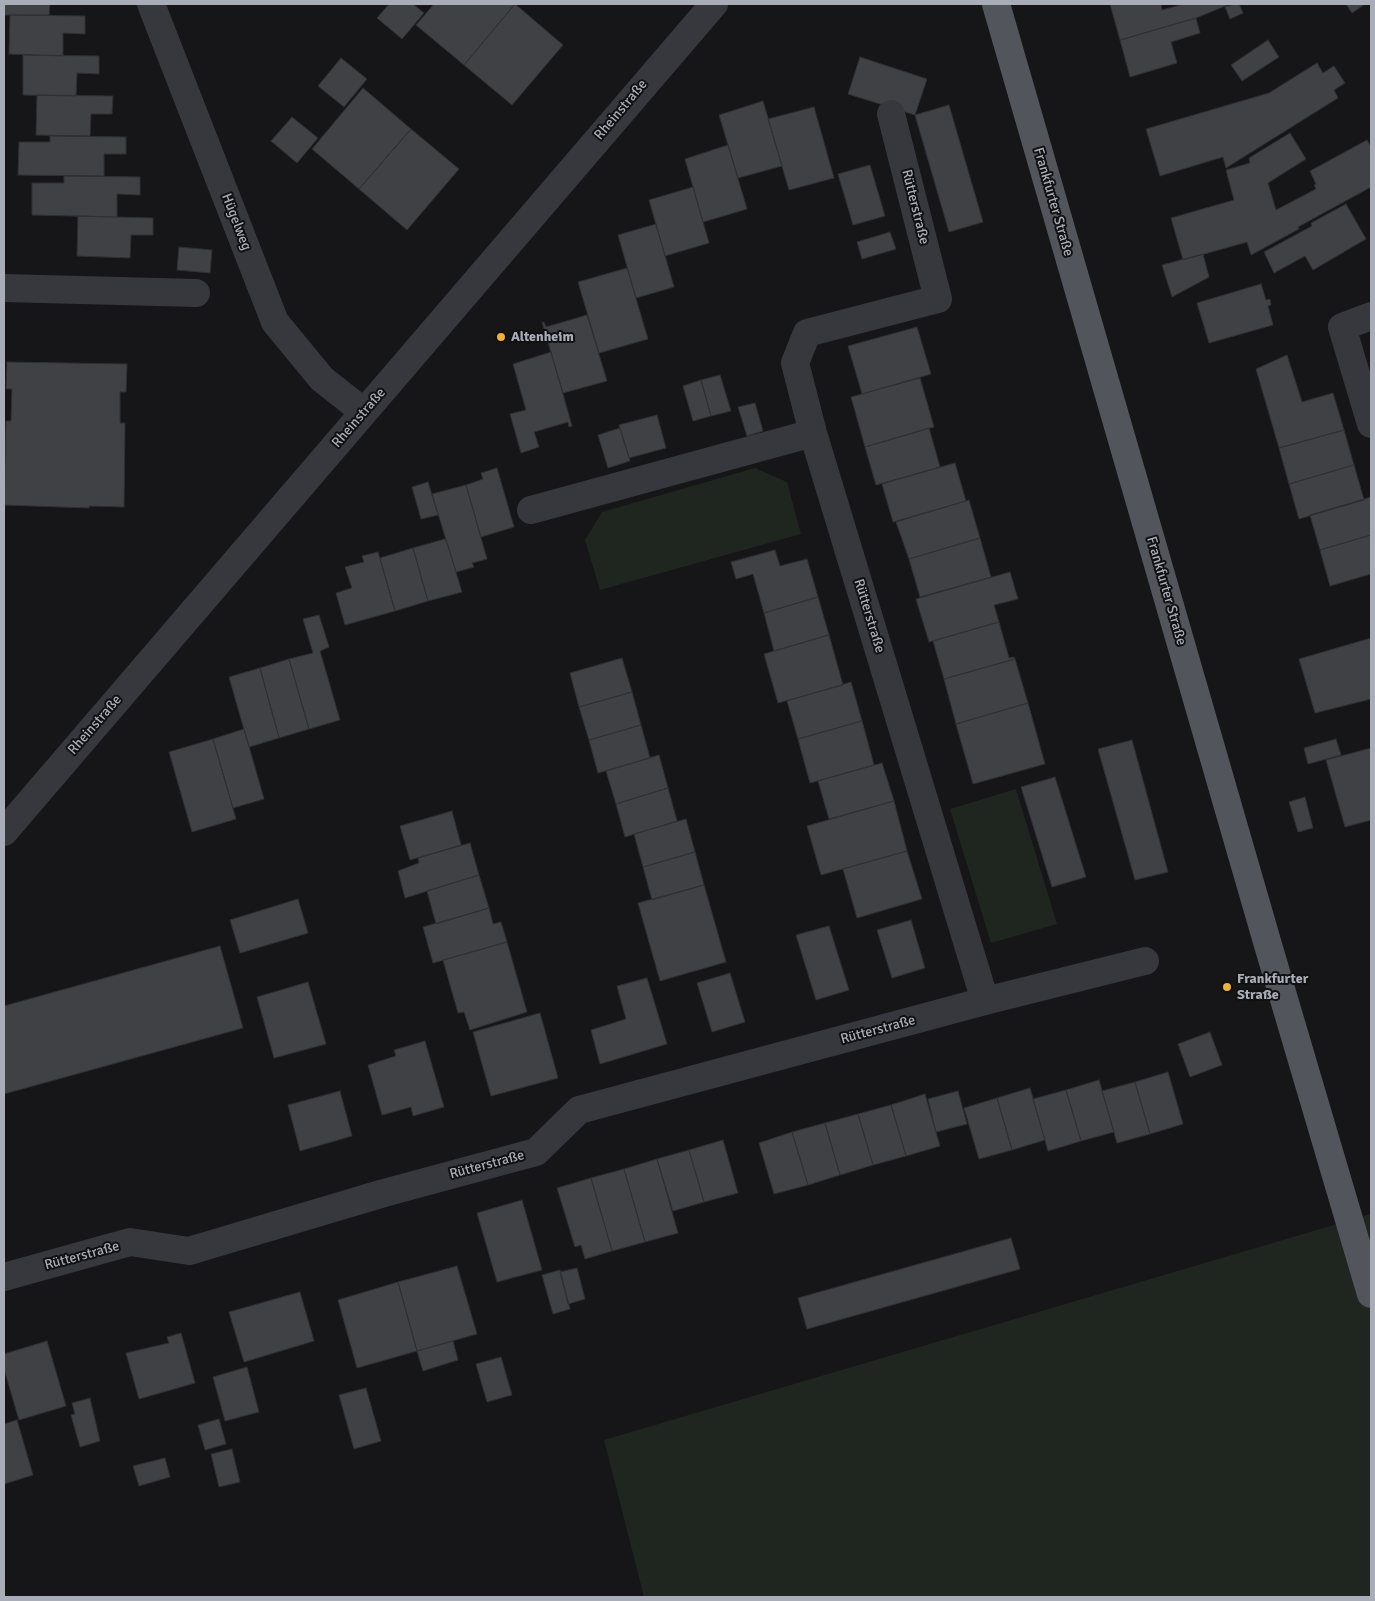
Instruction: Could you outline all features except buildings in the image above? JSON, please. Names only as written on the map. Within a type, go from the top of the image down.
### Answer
[{"type":"main road","name":"Frankfurter Straße","points":[[996,4],[1371,1294]]},
{"type":"street","name":"Hügelweg","points":[[151,4],[275,322],[322,379],[364,412]]},
{"type":"street","name":"Rheinstraße","points":[[4,832],[664,60],[714,4]]},
{"type":"street","name":"Rütterstraße","points":[[891,114],[938,299],[807,332],[795,363],[813,433],[985,1001]]},
{"type":"street","points":[[4,288],[196,292]]},
{"type":"street","points":[[1371,316],[1342,328],[1371,424]]},
{"type":"street","points":[[531,510],[813,433]]},
{"type":"street","name":"Rütterstraße","points":[[4,1277],[130,1242],[189,1251],[384,1193],[536,1152],[579,1110],[985,1001],[1145,961]]},
{"type":"shaded area","points":[[755,468],[787,482],[801,534],[600,590],[585,540],[602,512]]},
{"type":"shaded area","points":[[1016,789],[1057,924],[991,943],[950,809]]},
{"type":"shaded area","points":[[1371,1214],[1371,1597],[644,1597],[604,1440]]},
{"type":"place","name":"Altenheim","points":[[501,337]]},
{"type":"place","name":"Frankfurter Straße","points":[[1227,987]]}]
